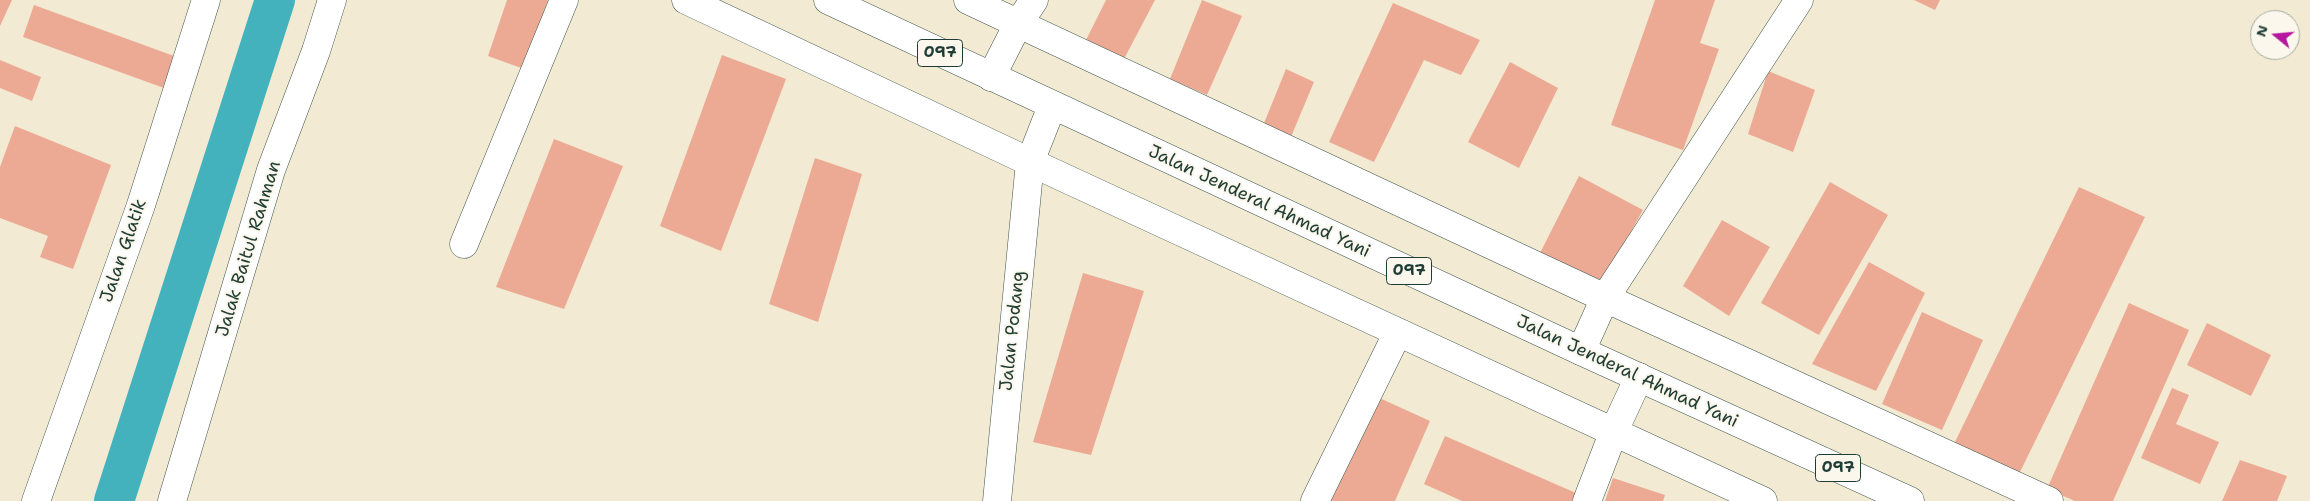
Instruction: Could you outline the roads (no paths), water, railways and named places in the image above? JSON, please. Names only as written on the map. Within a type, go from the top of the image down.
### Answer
[{"type":"street","name":"Jalan Glatik","points":[[36,501],[141,205],[206,0]]},
{"type":"street","name":"Jalak Baitul Rahman","points":[[172,501],[271,170],[316,51],[332,0]]},
{"type":"street","points":[[464,244],[564,0]]},
{"type":"street","points":[[686,0],[1030,162],[1763,501]]},
{"type":"street","name":"Jalan Jenderal Ahmad Yani","points":[[828,0],[1580,351],[1910,501]]},
{"type":"street","points":[[968,0],[1605,298],[2049,501]]},
{"type":"street","points":[[991,77],[1018,24],[1034,0]]},
{"type":"street","points":[[1580,351],[1605,298],[1799,0]]},
{"type":"street","name":"Jalan Podang","points":[[997,501],[1030,162],[1052,106]]},
{"type":"street","points":[[1315,501],[1398,332]]},
{"type":"street","points":[[1587,501],[1614,431],[1639,377]]},
{"type":"waterway","points":[[114,501],[275,0]]}]
